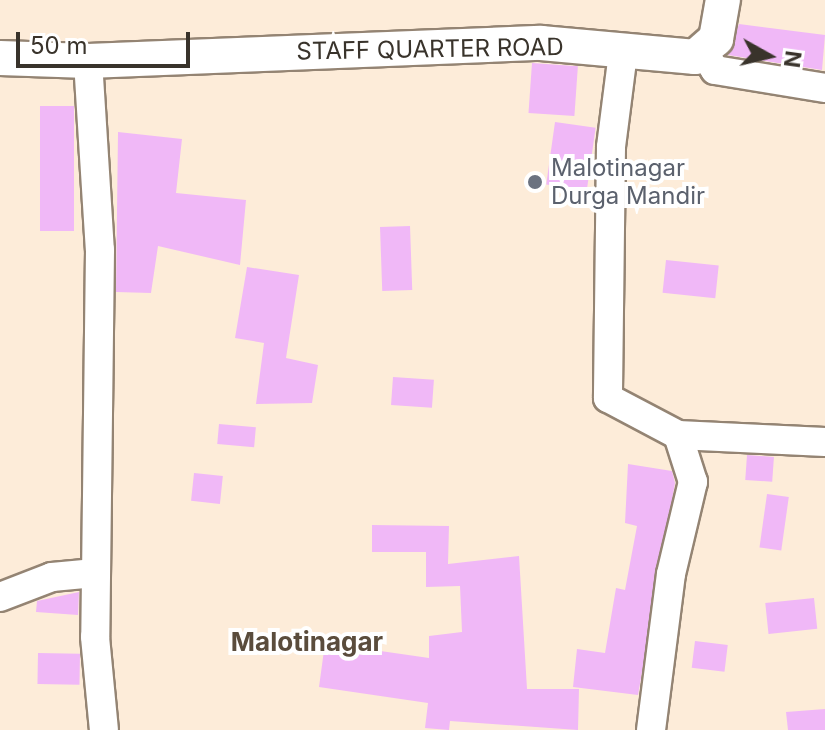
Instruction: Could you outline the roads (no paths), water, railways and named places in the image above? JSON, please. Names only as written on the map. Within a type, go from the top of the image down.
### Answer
[{"type":"street","points":[[723,0],[716,39],[704,53],[715,70],[825,88]]},
{"type":"street","name":"STAFF QUARTER ROAD","points":[[0,58],[88,61],[541,43],[623,53],[704,53]]},
{"type":"street","points":[[623,53],[611,147],[608,398],[678,435],[825,442]]},
{"type":"street","points":[[88,61],[100,250],[95,573],[104,730]]},
{"type":"street","points":[[651,730],[671,574],[693,482],[678,435]]},
{"type":"street","points":[[0,597],[52,577],[95,573]]},
{"type":"place","name":"Malotinagar Durga Mandir","points":[[535,182]]},
{"type":"district","name":"Malotinagar","points":[[307,642]]}]
